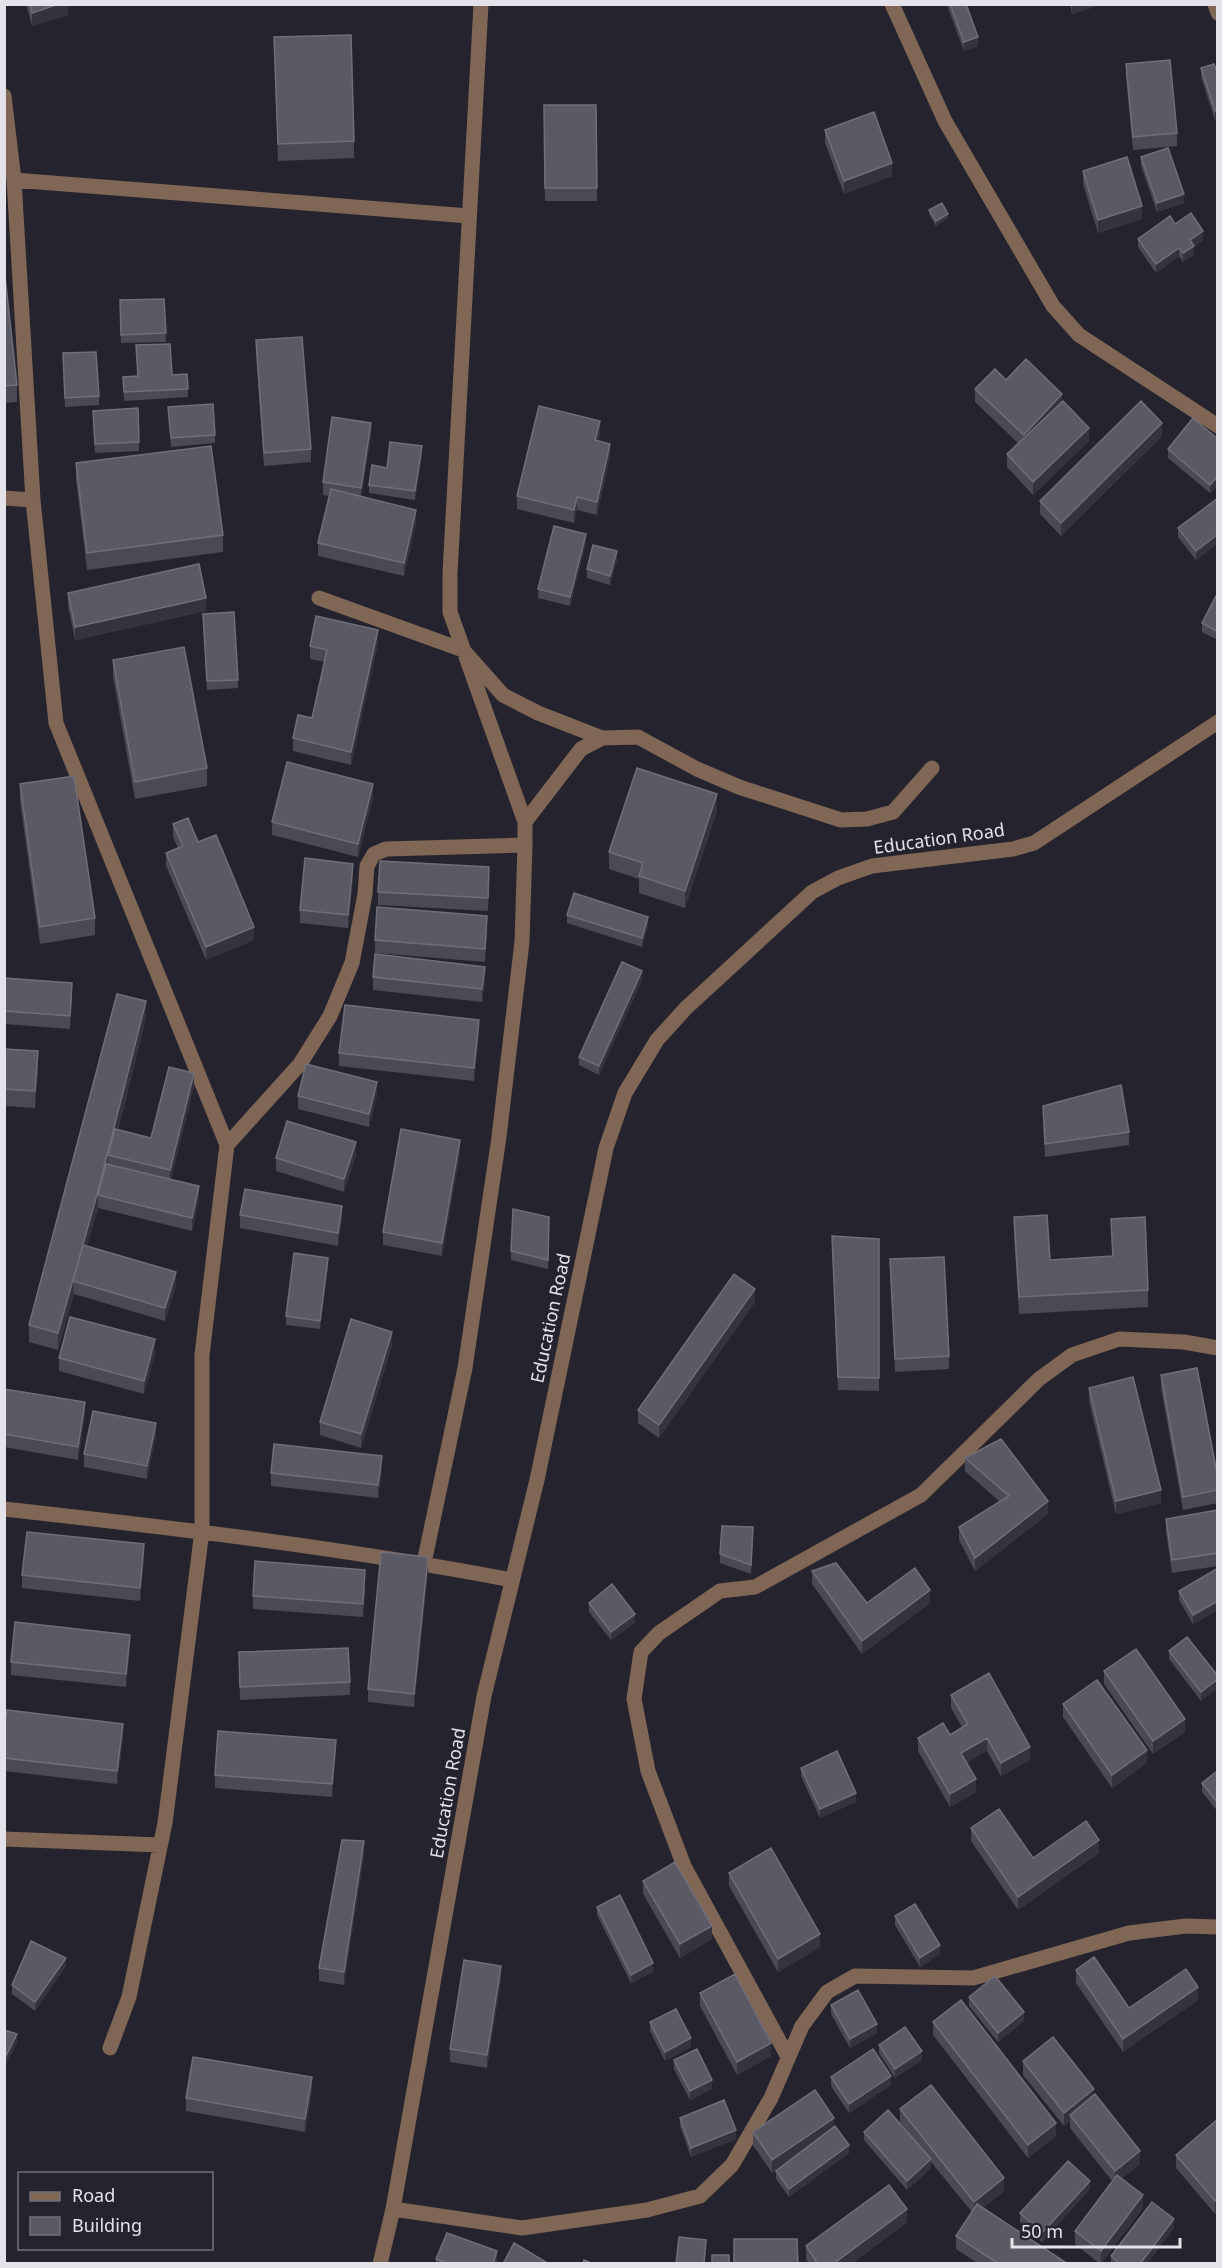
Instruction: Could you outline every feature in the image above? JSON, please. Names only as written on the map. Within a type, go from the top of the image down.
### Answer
[{"type":"street","points":[[424,1563],[465,1368],[500,1137],[522,942],[525,822],[450,612],[450,573],[481,4]]},
{"type":"street","points":[[892,4],[945,121],[1053,306],[1079,335],[1218,426]]},
{"type":"street","points":[[1215,4],[1218,13]]},
{"type":"street","points":[[4,96],[14,180],[33,500],[56,723],[227,1145],[202,1355],[202,1531],[160,1845],[129,1997],[110,2048]]},
{"type":"street","points":[[14,180],[470,216]]},
{"type":"street","points":[[4,498],[33,500]]},
{"type":"street","points":[[319,598],[463,651],[503,695],[538,713],[602,738],[638,737],[697,769],[739,787],[841,820],[867,819],[893,812],[932,768]]},
{"type":"street","name":"Education Road","points":[[380,2264],[393,2209],[484,1696],[537,1480],[606,1148],[625,1093],[657,1040],[686,1008],[812,892],[838,878],[872,866],[1013,849],[1034,843],[1218,722]]},
{"type":"street","points":[[525,822],[581,749],[602,738]]},
{"type":"street","points":[[227,1145],[300,1065],[330,1016],[352,963],[365,894],[367,866],[374,854],[386,849],[525,845]]},
{"type":"street","points":[[788,2057],[684,1866],[648,1771],[634,1699],[641,1652],[659,1633],[720,1591],[755,1587],[921,1495],[1039,1378],[1072,1355],[1119,1339],[1184,1342],[1218,1348]]},
{"type":"street","points":[[4,1509],[202,1531],[424,1563],[512,1580]]},
{"type":"street","points":[[4,1839],[160,1845]]},
{"type":"street","points":[[393,2209],[522,2228],[646,2210],[700,2196],[732,2165],[771,2098],[802,2026],[827,1992],[855,1976],[973,1978],[1129,1933],[1186,1926],[1218,1927]]},
{"type":"building","points":[[30,4],[59,4],[32,13]]},
{"type":"building","points":[[950,4],[966,4],[978,37],[964,42]]},
{"type":"building","points":[[351,35],[354,141],[278,144],[274,37]]},
{"type":"building","points":[[1170,60],[1177,133],[1133,137],[1126,64]]},
{"type":"building","points":[[1214,64],[1218,74],[1218,110],[1215,111],[1201,68]]},
{"type":"building","points":[[544,105],[596,105],[597,188],[545,188]]},
{"type":"building","points":[[874,112],[892,163],[844,181],[825,130]]},
{"type":"building","points":[[1168,148],[1184,194],[1157,203],[1141,157]]},
{"type":"building","points":[[1127,157],[1142,206],[1098,220],[1083,171]]},
{"type":"building","points":[[942,203],[948,214],[936,221],[929,210]]},
{"type":"building","points":[[1191,213],[1203,231],[1190,240],[1194,246],[1183,253],[1179,248],[1156,264],[1138,239],[1170,216],[1175,224]]},
{"type":"building","points":[[4,267],[17,385],[4,386]]},
{"type":"building","points":[[164,299],[166,333],[121,335],[120,300]]},
{"type":"building","points":[[302,337],[311,449],[264,453],[256,340]]},
{"type":"building","points":[[170,344],[172,375],[187,374],[188,389],[124,392],[123,377],[138,376],[136,345]]},
{"type":"building","points":[[96,352],[99,396],[65,398],[63,353]]},
{"type":"building","points":[[1026,359],[1062,394],[1024,435],[975,389],[995,369],[1006,380]]},
{"type":"building","points":[[1063,401],[1089,428],[1033,482],[1007,454]]},
{"type":"building","points":[[1141,401],[1162,423],[1061,523],[1040,501]]},
{"type":"building","points":[[213,404],[215,435],[171,438],[168,407]]},
{"type":"building","points":[[539,406],[600,421],[595,440],[610,444],[597,502],[577,497],[574,510],[517,496]]},
{"type":"building","points":[[138,408],[139,442],[95,444],[93,411]]},
{"type":"building","points":[[332,417],[371,423],[361,488],[323,482]]},
{"type":"building","points":[[1193,418],[1218,439],[1218,476],[1210,485],[1168,449]]},
{"type":"building","points":[[390,442],[422,446],[415,491],[369,485],[372,465],[387,468]]},
{"type":"building","points":[[211,446],[223,535],[87,553],[76,463]]},
{"type":"building","points":[[331,489],[416,510],[404,563],[318,543]]},
{"type":"building","points":[[1218,498],[1218,534],[1196,551],[1178,528]]},
{"type":"building","points":[[554,526],[586,534],[570,597],[538,589]]},
{"type":"building","points":[[593,545],[617,551],[610,576],[587,569]]},
{"type":"building","points":[[199,564],[206,598],[75,627],[68,593]]},
{"type":"building","points":[[1216,596],[1218,597],[1218,632],[1202,623]]},
{"type":"building","points":[[234,612],[238,680],[207,681],[203,614]]},
{"type":"building","points":[[316,616],[378,630],[351,752],[293,738],[298,715],[312,718],[327,650],[310,646]]},
{"type":"building","points":[[184,647],[207,768],[135,782],[113,660]]},
{"type":"building","points":[[287,762],[373,784],[358,844],[272,822]]},
{"type":"building","points":[[637,768],[717,794],[685,891],[639,876],[643,863],[609,852]]},
{"type":"building","points":[[74,776],[95,918],[40,927],[20,784]]},
{"type":"building","points":[[188,818],[198,842],[216,835],[254,927],[206,947],[166,853],[183,846],[173,824]]},
{"type":"building","points":[[305,858],[353,864],[348,915],[300,910]]},
{"type":"building","points":[[380,861],[489,867],[488,898],[378,892]]},
{"type":"building","points":[[574,893],[648,917],[642,938],[567,915]]},
{"type":"building","points":[[377,907],[487,916],[485,949],[375,940]]},
{"type":"building","points":[[375,954],[485,967],[482,989],[373,977]]},
{"type":"building","points":[[622,962],[642,971],[599,1066],[579,1057]]},
{"type":"building","points":[[4,978],[72,983],[70,1016],[4,1011]]},
{"type":"building","points":[[117,994],[146,1001],[98,1191],[58,1333],[29,1325]]},
{"type":"building","points":[[345,1005],[479,1020],[474,1068],[339,1053]]},
{"type":"building","points":[[4,1049],[38,1051],[35,1091],[4,1089]]},
{"type":"building","points":[[306,1064],[377,1082],[369,1114],[298,1096]]},
{"type":"building","points":[[169,1067],[194,1073],[170,1170],[108,1155],[115,1129],[151,1138]]},
{"type":"building","points":[[1121,1085],[1129,1132],[1045,1144],[1043,1106]]},
{"type":"building","points":[[287,1121],[356,1142],[344,1179],[276,1158]]},
{"type":"building","points":[[401,1129],[460,1140],[442,1243],[383,1232]]},
{"type":"building","points":[[106,1164],[199,1186],[192,1218],[98,1195]]},
{"type":"building","points":[[245,1189],[342,1206],[338,1233],[240,1215]]},
{"type":"building","points":[[513,1209],[549,1217],[548,1260],[511,1251]]},
{"type":"building","points":[[1047,1215],[1050,1260],[1113,1256],[1111,1219],[1145,1217],[1148,1290],[1019,1297],[1014,1217]]},
{"type":"building","points":[[832,1236],[879,1239],[879,1378],[838,1377]]},
{"type":"building","points":[[83,1245],[176,1272],[165,1308],[73,1281]]},
{"type":"building","points":[[294,1253],[328,1258],[320,1321],[286,1316]]},
{"type":"building","points":[[944,1257],[949,1356],[895,1359],[890,1259]]},
{"type":"building","points":[[734,1274],[755,1289],[659,1425],[638,1410]]},
{"type":"building","points":[[70,1317],[155,1339],[144,1381],[59,1358]]},
{"type":"building","points":[[351,1319],[392,1332],[361,1434],[320,1422]]},
{"type":"building","points":[[1197,1368],[1218,1479],[1218,1490],[1183,1497],[1161,1375]]},
{"type":"building","points":[[1133,1377],[1161,1490],[1116,1501],[1089,1388]]},
{"type":"building","points":[[4,1389],[85,1402],[78,1447],[4,1434]]},
{"type":"building","points":[[93,1411],[156,1423],[147,1466],[84,1454]]},
{"type":"building","points":[[1001,1439],[1048,1501],[975,1558],[959,1527],[1009,1496],[965,1458]]},
{"type":"building","points":[[274,1444],[382,1456],[378,1485],[271,1473]]},
{"type":"building","points":[[1218,1510],[1218,1553],[1172,1560],[1166,1519]]},
{"type":"building","points":[[722,1526],[753,1527],[751,1565],[720,1554]]},
{"type":"building","points":[[27,1532],[144,1544],[140,1588],[22,1575]]},
{"type":"building","points":[[381,1552],[428,1557],[414,1694],[368,1689]]},
{"type":"building","points":[[255,1561],[365,1570],[363,1604],[253,1596]]},
{"type":"building","points":[[836,1563],[867,1603],[915,1568],[930,1590],[862,1641],[812,1571]]},
{"type":"building","points":[[1218,1568],[1218,1601],[1193,1615],[1179,1591]]},
{"type":"building","points":[[612,1584],[635,1614],[611,1632],[589,1603]]},
{"type":"building","points":[[15,1622],[130,1635],[126,1674],[11,1662]]},
{"type":"building","points":[[1187,1637],[1218,1676],[1218,1679],[1201,1692],[1169,1651]]},
{"type":"building","points":[[348,1648],[350,1682],[240,1687],[239,1652]]},
{"type":"building","points":[[1136,1649],[1185,1719],[1153,1741],[1104,1671]]},
{"type":"building","points":[[989,1673],[1030,1747],[1001,1763],[987,1738],[961,1753],[976,1779],[950,1794],[918,1738],[943,1723],[950,1735],[968,1724],[951,1695]]},
{"type":"building","points":[[1097,1680],[1147,1750],[1112,1775],[1063,1704]]},
{"type":"building","points":[[7,1710],[123,1724],[117,1771],[4,1758]]},
{"type":"building","points":[[218,1731],[336,1740],[332,1784],[215,1775]]},
{"type":"building","points":[[837,1751],[856,1793],[820,1809],[801,1768]]},
{"type":"building","points":[[1216,1772],[1218,1774],[1218,1803],[1202,1783]]},
{"type":"building","points":[[999,1809],[1033,1858],[1086,1821],[1099,1840],[1018,1897],[971,1828]]},
{"type":"building","points":[[342,1840],[364,1841],[344,1972],[319,1968]]},
{"type":"building","points":[[771,1848],[820,1934],[778,1959],[729,1873]]},
{"type":"building","points":[[675,1862],[712,1926],[680,1944],[643,1881]]},
{"type":"building","points":[[620,1895],[653,1963],[631,1975],[597,1907]]},
{"type":"building","points":[[915,1904],[940,1945],[920,1958],[895,1916]]},
{"type":"building","points":[[31,1941],[66,1958],[35,2002],[12,1985]]},
{"type":"building","points":[[1094,1957],[1129,2008],[1186,1969],[1198,1987],[1123,2039],[1076,1970]]},
{"type":"building","points":[[464,1960],[501,1966],[487,2055],[450,2049]]},
{"type":"building","points":[[735,1974],[771,2043],[737,2062],[700,1993]]},
{"type":"building","points":[[995,1976],[1024,2012],[998,2033],[969,1997]]},
{"type":"building","points":[[858,1990],[877,2024],[850,2039],[831,2005]]},
{"type":"building","points":[[961,2000],[1056,2123],[1028,2145],[933,2022]]},
{"type":"building","points":[[676,2009],[691,2038],[665,2052],[650,2022]]},
{"type":"building","points":[[905,2027],[922,2051],[895,2069],[879,2045]]},
{"type":"building","points":[[4,2030],[17,2034],[4,2060]]},
{"type":"building","points":[[1053,2037],[1094,2089],[1064,2113],[1023,2061]]},
{"type":"building","points":[[697,2049],[712,2080],[690,2091],[674,2060]]},
{"type":"building","points":[[873,2049],[891,2076],[849,2104],[831,2077]]},
{"type":"building","points":[[193,2057],[312,2077],[305,2119],[186,2098]]},
{"type":"building","points":[[931,2085],[1004,2178],[974,2202],[900,2109]]},
{"type":"building","points":[[815,2090],[834,2118],[772,2160],[753,2132]]},
{"type":"building","points":[[1095,2094],[1140,2151],[1115,2171],[1070,2115]]},
{"type":"building","points":[[724,2100],[736,2130],[691,2148],[680,2118]]},
{"type":"building","points":[[888,2110],[931,2159],[907,2181],[864,2132]]},
{"type":"building","points":[[1218,2119],[1218,2198],[1215,2201],[1176,2155]]},
{"type":"building","points":[[835,2126],[849,2145],[789,2189],[776,2171]]},
{"type":"building","points":[[1068,2161],[1090,2181],[1042,2233],[1020,2213]]},
{"type":"building","points":[[1117,2175],[1143,2195],[1101,2251],[1075,2231]]},
{"type":"building","points":[[889,2185],[907,2209],[833,2264],[818,2264],[806,2246]]},
{"type":"building","points":[[1152,2202],[1174,2219],[1140,2264],[1120,2264],[1111,2256]]},
{"type":"building","points":[[977,2204],[1068,2264],[999,2264],[956,2236]]},
{"type":"building","points":[[447,2233],[497,2251],[493,2264],[449,2264],[436,2259]]},
{"type":"building","points":[[679,2237],[706,2240],[704,2264],[676,2264]]},
{"type":"building","points":[[734,2239],[797,2239],[798,2264],[734,2264]]},
{"type":"building","points":[[514,2243],[549,2264],[503,2264]]},
{"type":"building","points":[[712,2255],[729,2255],[729,2264],[712,2264]]}]
